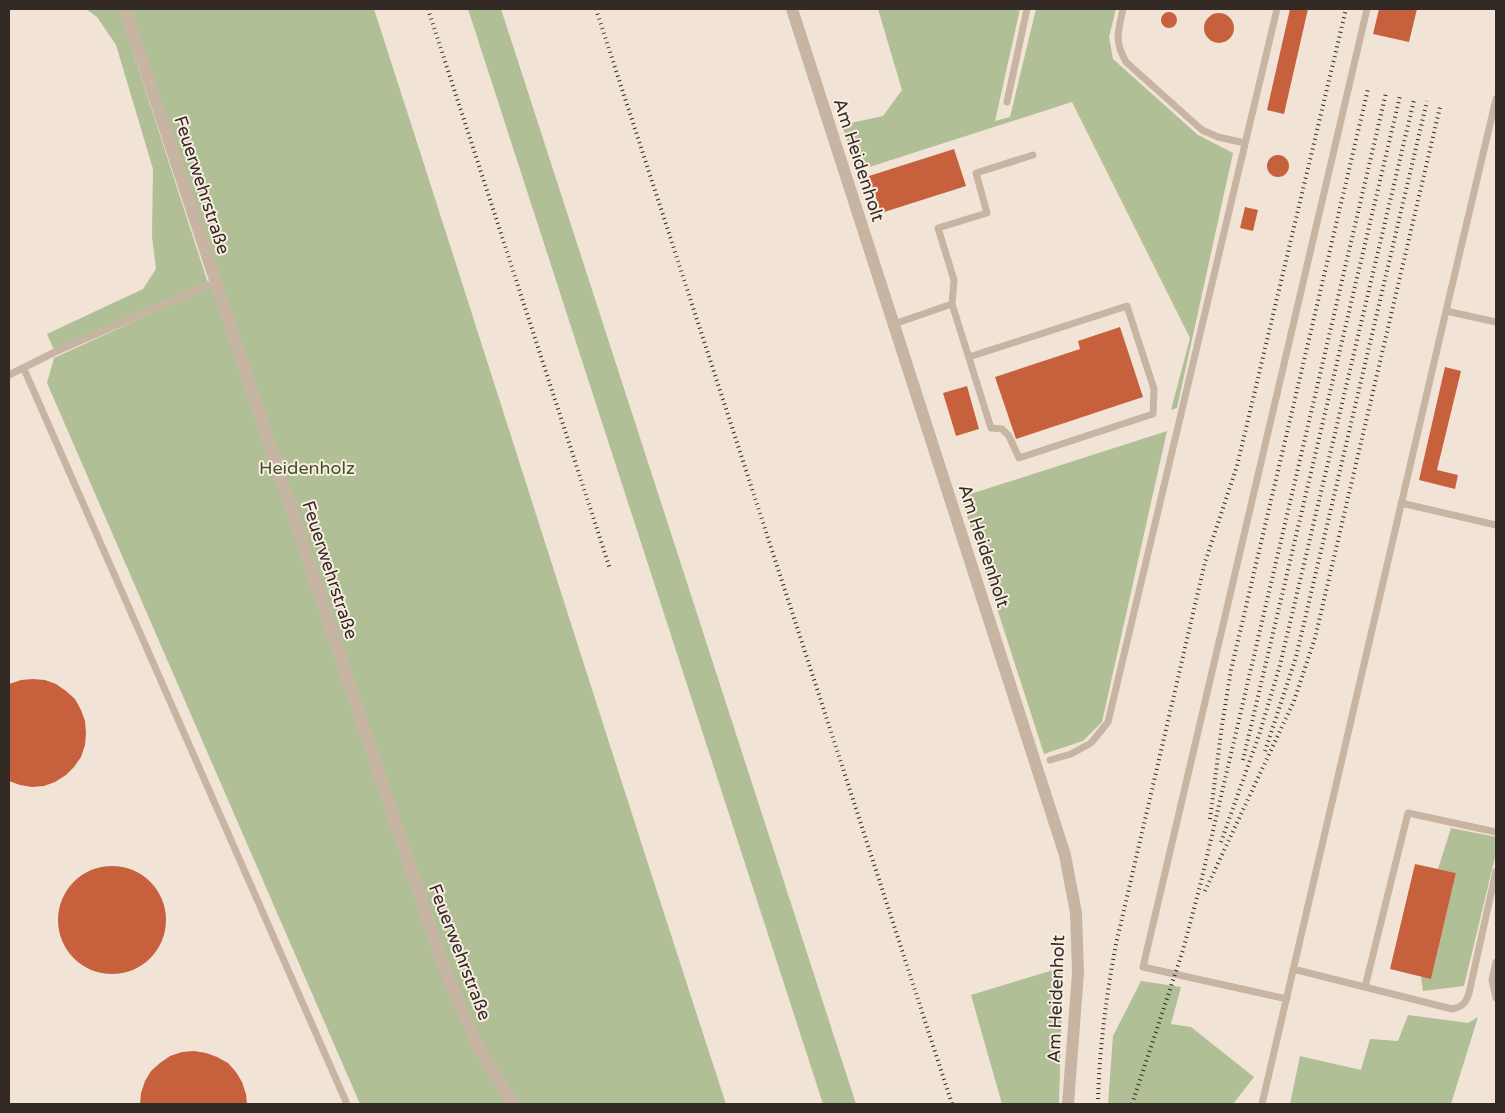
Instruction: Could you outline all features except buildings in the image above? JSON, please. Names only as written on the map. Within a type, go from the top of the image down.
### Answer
[{"type":"street","name":"Feuerwehrstraße","points":[[125,9],[441,960],[478,1047],[513,1104]]},
{"type":"street","name":"Am Heidenholt","points":[[792,9],[1065,855],[1072,883],[1076,913],[1078,974],[1068,1104]]},
{"type":"lane","points":[[1007,102],[1027,9]]},
{"type":"lane","points":[[1123,9],[1117,33],[1118,48],[1126,62],[1202,130],[1218,137],[1245,143]]},
{"type":"lane","points":[[1050,760],[1072,754],[1091,743],[1108,722],[1277,9]]},
{"type":"lane","points":[[1286,999],[1142,966],[1367,9]]},
{"type":"lane","points":[[1262,1104],[1446,310],[1494,120],[1496,99]]},
{"type":"lane","points":[[969,357],[1127,306],[1154,390],[1153,414],[1019,458],[1009,436],[1002,429],[991,428],[952,304],[954,280],[938,228],[987,213],[976,173],[1034,155]]},
{"type":"lane","points":[[9,375],[55,352],[215,282]]},
{"type":"lane","points":[[894,324],[952,304]]},
{"type":"lane","points":[[1446,310],[1496,322]]},
{"type":"lane","points":[[24,369],[347,1104]]},
{"type":"lane","points":[[1401,503],[1496,525]]},
{"type":"lane","points":[[1365,987],[1408,813],[1496,832]]},
{"type":"lane","points":[[1293,969],[1452,1009],[1459,1008],[1466,1002],[1496,871]]},
{"type":"lane","points":[[1496,962],[1492,980],[1496,998]]},
{"type":"green space","points":[[86,9],[119,9],[208,283],[54,350],[47,334],[143,289],[156,269],[152,237],[153,169],[116,45],[97,17]]},
{"type":"green space","name":"Heidenholz","points":[[131,9],[374,9],[726,1104],[360,1104],[47,383],[54,358],[220,282]]},
{"type":"green space","points":[[468,9],[501,9],[856,1104],[823,1104]]},
{"type":"green space","points":[[878,9],[1020,9],[995,121],[1010,117],[1036,9],[1116,9],[1109,37],[1113,59],[1198,135],[1233,153],[1177,408],[1171,410],[1190,338],[1072,102],[857,171],[842,125],[883,116],[902,90]]},
{"type":"green space","points":[[1167,431],[1102,722],[1083,741],[1044,754],[961,497]]},
{"type":"green space","points":[[1451,828],[1496,837],[1496,853],[1464,986],[1423,991],[1421,976],[1431,978],[1456,873],[1438,869]]},
{"type":"green space","points":[[1063,967],[1059,1104],[1002,1104],[971,995]]},
{"type":"green space","points":[[1141,981],[1181,987],[1171,1024],[1191,1027],[1254,1077],[1233,1104],[1108,1104],[1113,1036]]},
{"type":"green space","points":[[1408,1015],[1468,1023],[1478,1017],[1451,1104],[1290,1104],[1300,1056],[1361,1070],[1370,1039],[1398,1041]]},
{"type":"railway","points":[[428,9],[610,569]]},
{"type":"railway","points":[[596,9],[952,1104]]},
{"type":"railway","points":[[1098,1104],[1104,1024],[1116,944],[1205,562],[1237,466],[1346,9]]},
{"type":"railway","points":[[1210,819],[1231,670],[1368,89]]},
{"type":"railway","points":[[1132,1104],[1183,950],[1200,886],[1386,93]]},
{"type":"railway","points":[[1243,760],[1400,96]]},
{"type":"railway","points":[[1221,842],[1260,732],[1280,665],[1414,100]]},
{"type":"railway","points":[[1265,751],[1296,657],[1427,101]]},
{"type":"railway","points":[[1205,891],[1294,701],[1315,638],[1440,107]]}]
